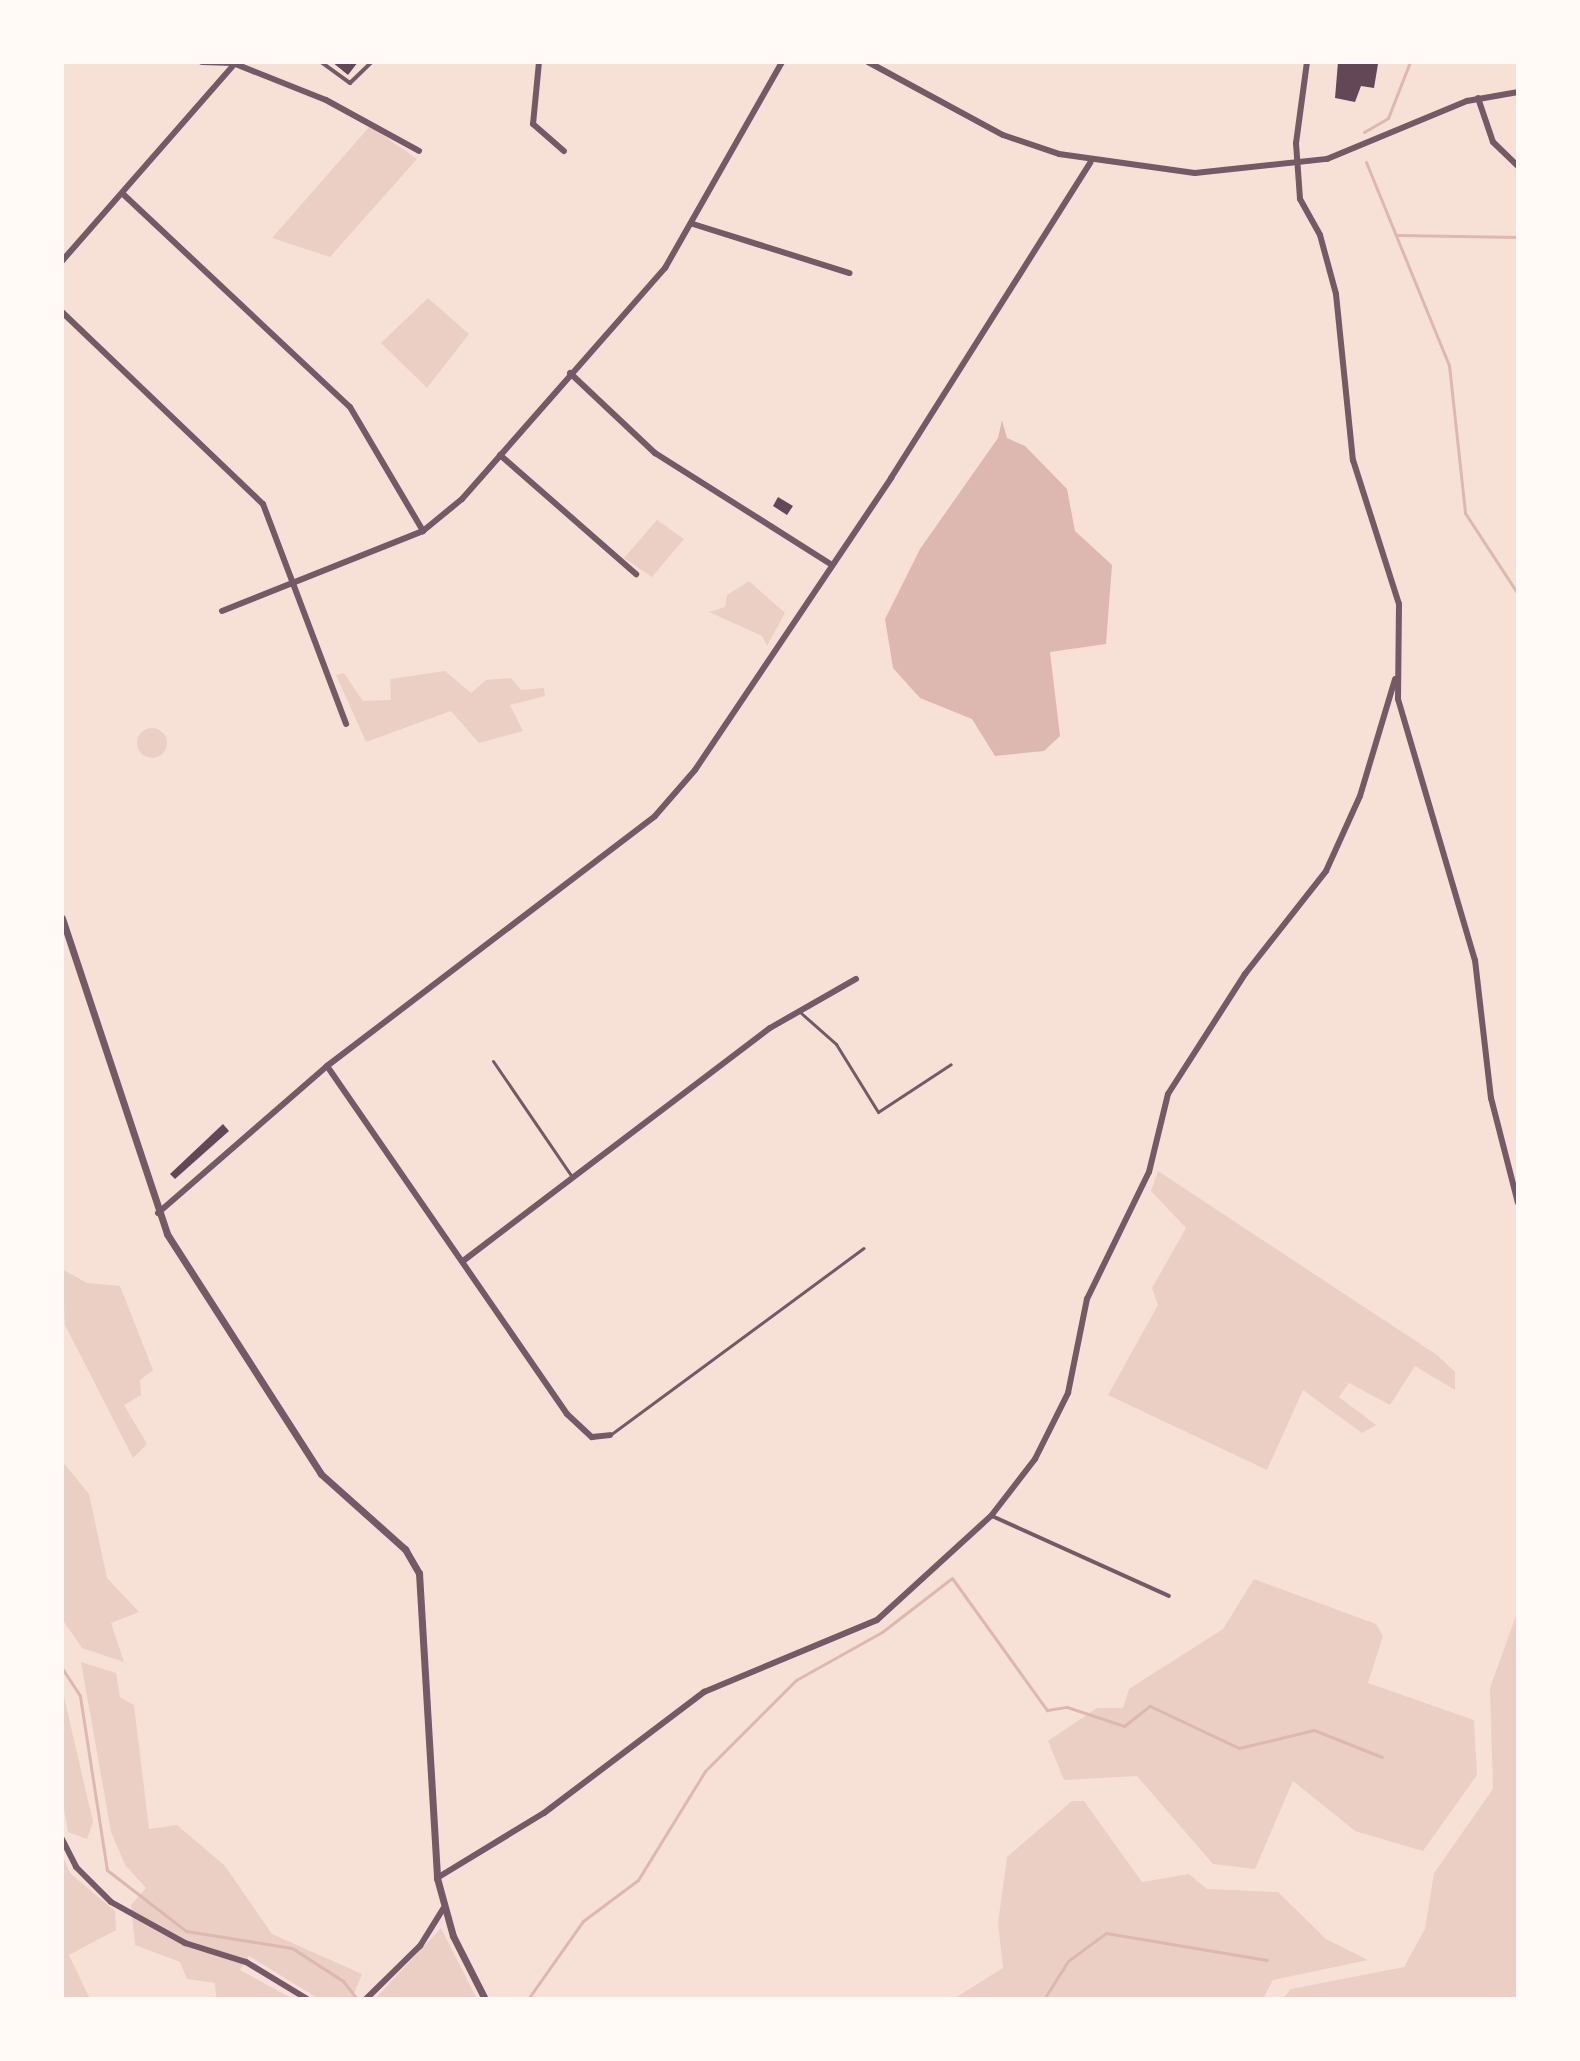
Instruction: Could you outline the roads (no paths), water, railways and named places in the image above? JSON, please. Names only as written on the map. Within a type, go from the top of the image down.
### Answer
[{"type":"street","points":[[202,62],[234,63],[326,100],[419,151]]},
{"type":"street","points":[[321,62],[350,83],[372,62]]},
{"type":"street","points":[[539,62],[533,124],[564,151]]},
{"type":"street","points":[[222,611],[423,531],[500,455],[665,268],[693,224],[782,62]]},
{"type":"street","points":[[868,62],[1003,135],[1090,163],[1195,173],[1295,165],[1357,149],[1478,98],[1518,92]]},
{"type":"street","points":[[437,1878],[544,1813],[712,1688],[877,1620],[991,1516],[1035,1459],[1068,1393],[1087,1299],[1149,1172],[1168,1094],[1245,974],[1332,859],[1395,679],[1400,618],[1394,577],[1357,479],[1340,315],[1295,165],[1307,62]]},
{"type":"street","points":[[62,261],[234,63]]},
{"type":"street","points":[[1478,98],[1493,142],[1518,166]]},
{"type":"street","points":[[158,1213],[327,1066],[655,816],[695,770],[832,565],[1090,163]]},
{"type":"street","points":[[123,194],[350,407],[423,531]]},
{"type":"street","points":[[693,224],[849,273]]},
{"type":"street","points":[[62,312],[247,484],[276,526],[346,724]]},
{"type":"street","points":[[570,373],[655,453],[832,565]]},
{"type":"street","points":[[500,455],[636,574]]},
{"type":"street","points":[[1395,679],[1475,960],[1491,1098],[1518,1203]]},
{"type":"street","points":[[62,918],[158,1213],[321,1474],[405,1549],[419,1573],[437,1878],[443,1909],[485,1999]]},
{"type":"street","points":[[463,1261],[797,1011],[856,979]]},
{"type":"street","points":[[327,1066],[567,1414],[592,1437],[610,1435]]},
{"type":"street","points":[[991,1516],[1169,1596]]},
{"type":"street","points":[[62,1839],[76,1867],[111,1902],[185,1943],[246,1962],[307,1999]]},
{"type":"street","points":[[367,1998],[420,1946],[443,1909]]},
{"type":"lane","points":[[797,1011],[836,1044],[878,1112],[951,1064]]},
{"type":"lane","points":[[493,1061],[574,1180]]},
{"type":"lane","points":[[610,1435],[864,1248]]},
{"type":"waterway","points":[[1364,132],[1388,118],[1410,62]]},
{"type":"waterway","points":[[1366,162],[1449,365],[1465,513],[1518,594]]},
{"type":"waterway","points":[[1398,235],[1518,237]]},
{"type":"waterway","points":[[528,1999],[583,1921],[638,1880],[705,1771],[796,1680],[882,1632],[952,1578],[1047,1710],[1067,1707],[1124,1726],[1150,1706],[1239,1748],[1314,1730],[1382,1757]]},
{"type":"waterway","points":[[62,1668],[80,1696],[107,1870],[186,1931],[292,1948],[343,1981],[357,1999]]},
{"type":"waterway","points":[[1044,1999],[1068,1961],[1106,1933],[1267,1960]]}]
